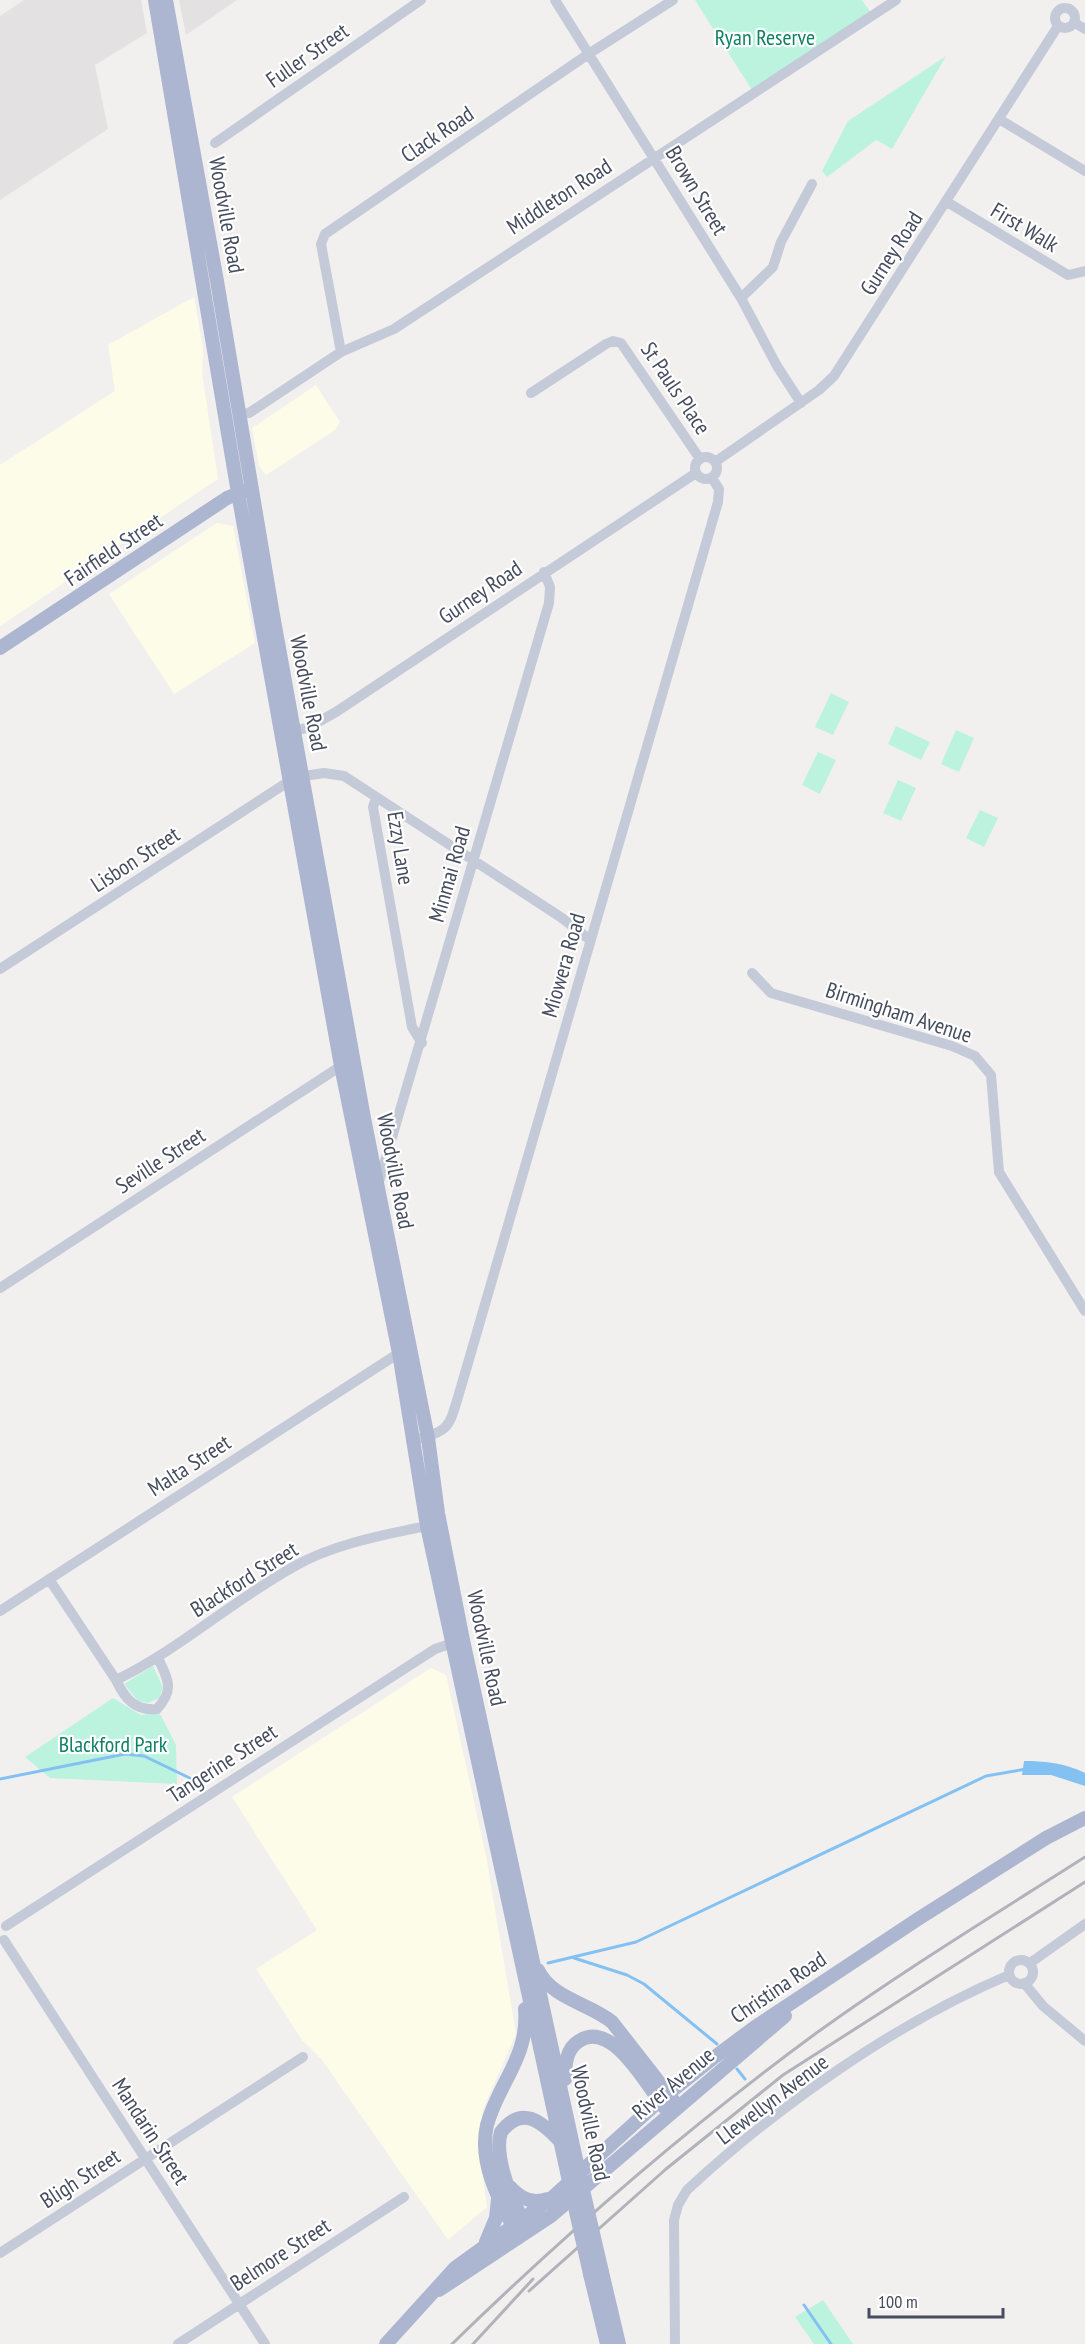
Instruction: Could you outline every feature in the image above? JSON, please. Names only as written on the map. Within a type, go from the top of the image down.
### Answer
[{"type":"main road","name":"Woodville Road","points":[[155,0],[238,493],[288,732],[428,1438],[457,1641],[523,1972],[560,2141],[572,2168]]},
{"type":"main road","name":"Woodville Road","points":[[166,0],[213,258],[288,732]]},
{"type":"main road","name":"Fairfield Street","points":[[0,648],[238,493],[251,488]]},
{"type":"main road","name":"Woodville Road","points":[[297,778],[341,1066],[399,1353],[411,1440],[427,1526],[534,1963],[564,2102],[572,2168],[596,2273],[607,2344]]},
{"type":"main road","name":"Christina Road","points":[[1047,1838],[1085,1807]]},
{"type":"main road","name":"Christina Road","points":[[553,2198],[664,2098],[755,2027],[1047,1838],[1085,1818]]},
{"type":"main road","points":[[534,1963],[542,1978],[555,1990],[592,2008],[612,2022],[673,2110]]},
{"type":"main road","points":[[485,2244],[496,2218],[498,2199],[486,2155],[485,2140],[491,2114],[523,2044],[526,2017],[523,1972]]},
{"type":"main road","name":"River Avenue","points":[[437,2291],[448,2274],[485,2244],[521,2229],[561,2208],[817,1987]]},
{"type":"main road","points":[[564,2102],[568,2054],[579,2041],[595,2036],[617,2047],[664,2098]]},
{"type":"main road","points":[[521,2229],[498,2149],[501,2132],[519,2118],[535,2119],[560,2141]]},
{"type":"main road","points":[[510,2187],[521,2198],[531,2201],[553,2198]]},
{"type":"main road","name":"River Avenue","points":[[386,2344],[437,2291],[521,2229],[553,2198]]},
{"type":"main road","points":[[498,2199],[521,2229]]},
{"type":"main road","name":"Woodville Road","points":[[596,2273],[619,2344]]},
{"type":"street","name":"Fuller Street","points":[[215,143],[421,0]]},
{"type":"street","name":"Brown Street","points":[[555,0],[741,298],[777,366],[801,403]]},
{"type":"street","name":"Clack Road","points":[[341,352],[321,244],[325,234],[590,53],[673,0]]},
{"type":"street","name":"Middleton Road","points":[[238,414],[249,413],[341,352],[394,329],[896,0]]},
{"type":"street","points":[[1064,4],[1075,14],[1075,23],[1067,28],[1058,26],[1055,14],[1064,4]]},
{"type":"street","points":[[1075,23],[1085,29]]},
{"type":"street","name":"Gurney Road","points":[[716,462],[801,403],[834,376],[1058,26]]},
{"type":"street","points":[[999,119],[1085,171]]},
{"type":"street","points":[[741,298],[773,267],[781,242],[812,184]]},
{"type":"street","name":"First Walk","points":[[947,202],[1068,275],[1085,271]]},
{"type":"street","name":"St Pauls Place","points":[[531,393],[617,337],[700,459]]},
{"type":"street","points":[[710,458],[716,462],[717,469],[712,477],[705,480],[696,473],[695,467],[700,459],[710,458]]},
{"type":"street","name":"Gurney Road","points":[[288,732],[307,728],[336,712],[696,473]]},
{"type":"street","name":"Miowera Road","points":[[428,1438],[448,1426],[718,502],[719,489],[712,477]]},
{"type":"street","name":"Minmai Road","points":[[378,1186],[422,1043],[549,603],[550,587],[544,572]]},
{"type":"street","points":[[297,778],[324,773],[344,776],[562,918],[590,940]]},
{"type":"street","name":"Lisbon Street","points":[[0,969],[297,778]]},
{"type":"street","name":"Ezzy Lane","points":[[376,798],[373,807],[412,1027],[422,1043]]},
{"type":"street","name":"Birmingham Avenue","points":[[752,973],[771,993],[952,1046],[975,1056],[991,1075],[999,1172],[1085,1311]]},
{"type":"street","name":"Seville Street","points":[[0,1288],[341,1066]]},
{"type":"street","name":"Malta Street","points":[[0,1611],[399,1353]]},
{"type":"street","points":[[411,1440],[428,1438]]},
{"type":"street","name":"Blackford Street","points":[[116,1680],[158,1658],[296,1565],[354,1542],[427,1526]]},
{"type":"street","points":[[49,1579],[116,1680],[123,1695],[145,1710],[157,1709],[167,1698],[169,1686],[158,1658]]},
{"type":"street","name":"Tangerine Street","points":[[3,1924],[418,1659],[457,1641]]},
{"type":"street","points":[[2,1940],[8,1932],[3,1924]]},
{"type":"street","points":[[1030,1963],[1085,1924]]},
{"type":"street","name":"Mandarin Street","points":[[2,1940],[266,2344]]},
{"type":"street","points":[[1016,1960],[1030,1963],[1032,1975],[1024,1983],[1016,1983],[1009,1975],[1009,1968],[1016,1960]]},
{"type":"street","name":"Llewellyn Avenue","points":[[675,2344],[674,2220],[678,2205],[687,2190],[772,2120],[860,2058],[949,2003],[1009,1975]]},
{"type":"street","points":[[1024,1983],[1043,2006],[1085,2041]]},
{"type":"street","name":"Bligh Street","points":[[0,2253],[303,2057]]},
{"type":"street","name":"Belmore Street","points":[[178,2344],[404,2198]]},
{"type":"street","name":"Llewellyn Avenue","points":[[669,2344],[674,2330]]},
{"type":"shaded area","points":[[24,0],[141,0],[147,33],[95,65],[108,129],[0,200],[0,16]]},
{"type":"shaded area","points":[[179,0],[237,0],[186,35]]},
{"type":"shaded area","points":[[194,297],[203,349],[202,373],[218,479],[0,626],[0,465],[115,391],[108,345]]},
{"type":"shaded area","points":[[316,385],[340,422],[335,430],[266,475],[259,466],[252,428]]},
{"type":"shaded area","points":[[217,523],[233,526],[255,643],[174,694],[109,594]]},
{"type":"shaded area","points":[[431,1668],[446,1675],[486,1856],[516,2034],[483,2109],[479,2151],[487,2207],[448,2240],[322,2060],[302,2040],[256,1969],[317,1930],[232,1797]]},
{"type":"green space","name":"Ryan Reserve","points":[[695,0],[862,0],[871,13],[752,90]]},
{"type":"green space","points":[[946,56],[892,149],[876,140],[827,177],[822,171],[848,121]]},
{"type":"green space","points":[[831,693],[849,702],[833,735],[815,727]]},
{"type":"green space","points":[[896,726],[930,742],[921,760],[888,744]]},
{"type":"green space","points":[[956,730],[974,738],[959,772],[941,764]]},
{"type":"green space","points":[[818,752],[836,760],[820,794],[802,785]]},
{"type":"green space","points":[[898,780],[916,788],[901,821],[883,813]]},
{"type":"green space","points":[[980,810],[998,818],[984,847],[966,838]]},
{"type":"green space","points":[[153,1666],[163,1687],[159,1698],[148,1703],[138,1701],[124,1684]]},
{"type":"green space","name":"Blackford Park","points":[[113,1698],[141,1715],[159,1712],[176,1745],[177,1784],[50,1778],[25,1757]]},
{"type":"green space","points":[[823,2300],[853,2344],[814,2344],[795,2317]]},
{"type":"water","points":[[1024,1761],[1055,1763],[1085,1773],[1085,1786],[1051,1775],[1022,1775]]},
{"type":"waterway","points":[[0,1779],[125,1754],[144,1756],[196,1781]]},
{"type":"waterway","points":[[548,1963],[636,1942],[986,1776],[1026,1769]]},
{"type":"waterway","points":[[574,1958],[627,1975],[644,1984],[717,2044]]},
{"type":"waterway","points":[[737,2069],[745,2079]]},
{"type":"waterway","points":[[764,2103],[769,2109]]},
{"type":"waterway","points":[[804,2305],[831,2344]]},
{"type":"railway","points":[[452,2344],[583,2222],[720,2106],[815,2034],[881,1988],[1085,1857]]},
{"type":"railway","points":[[529,2291],[666,2169],[783,2075],[1085,1882]]},
{"type":"railway","points":[[473,2344],[533,2279]]}]
